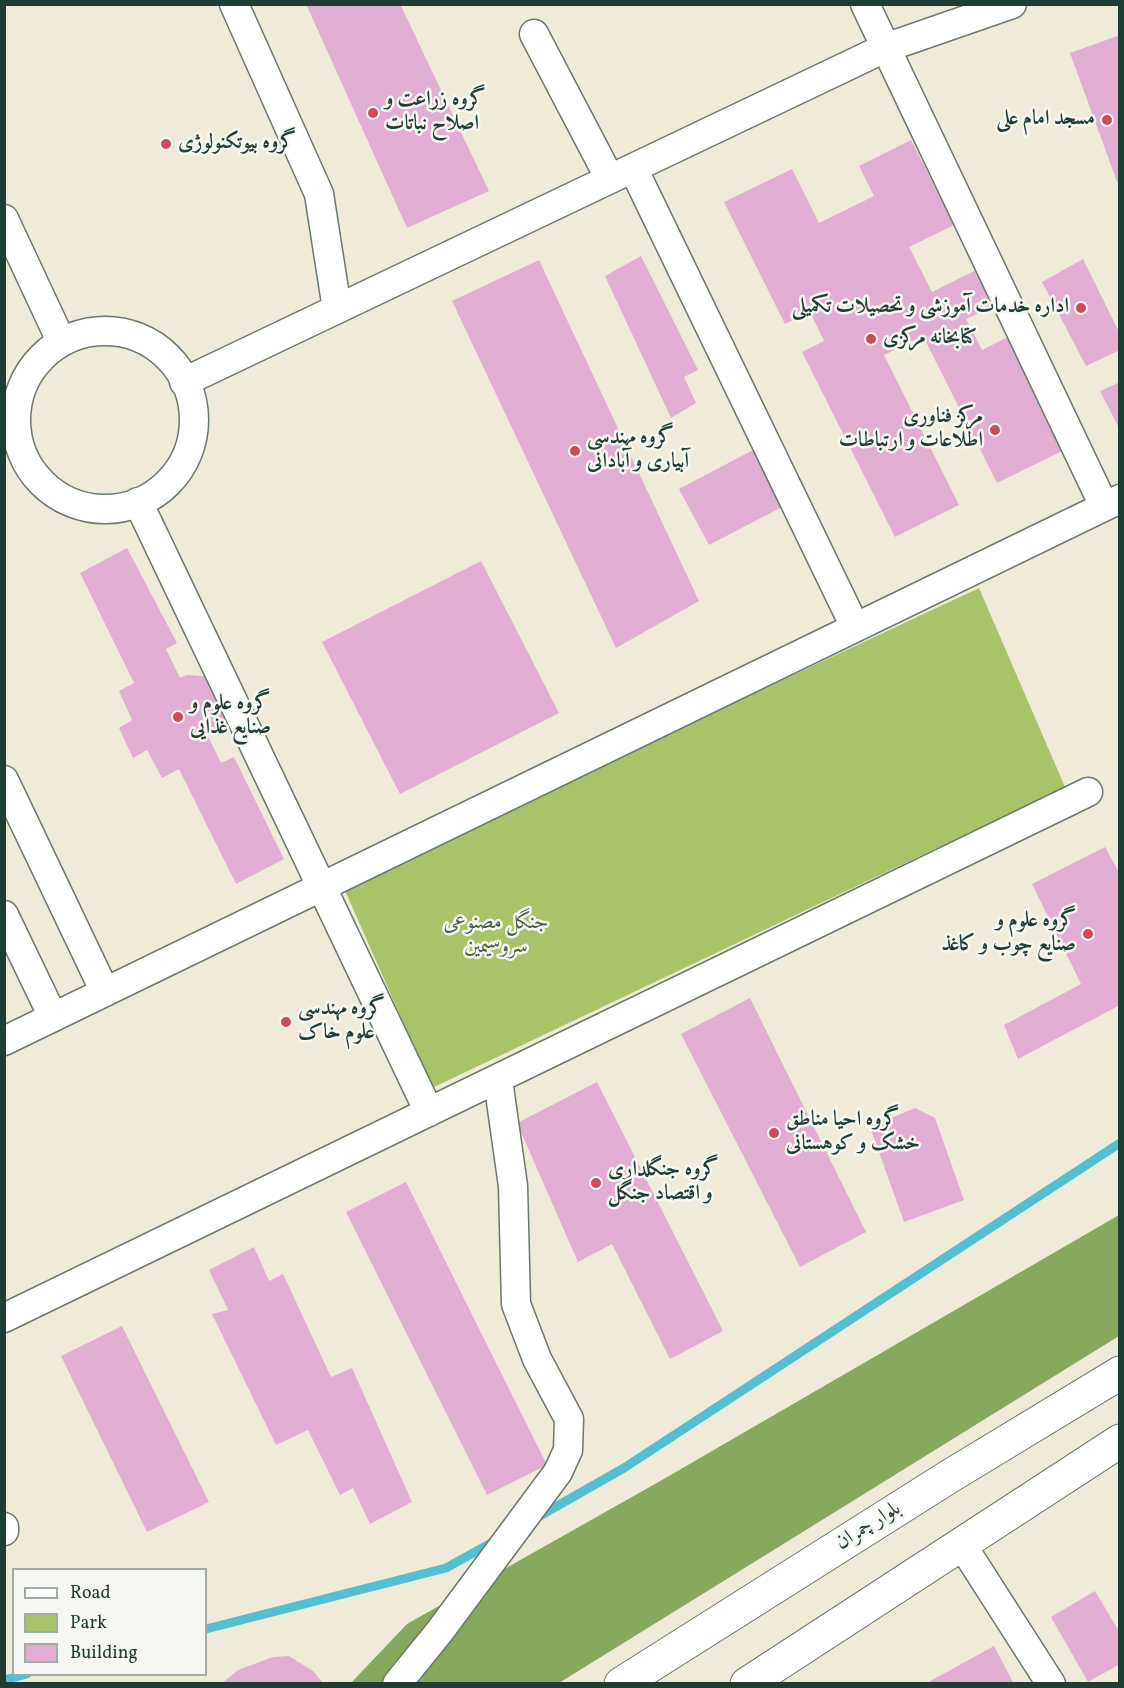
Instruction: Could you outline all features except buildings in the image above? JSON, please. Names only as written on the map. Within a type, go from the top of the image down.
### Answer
[{"type":"main road","name":"بلوار چمران","points":[[621,1683],[1119,1373]]},
{"type":"main road","points":[[747,1683],[1119,1441]]},
{"type":"street","points":[[234,4],[319,194],[337,309]]},
{"type":"street","points":[[4,1041],[1112,503],[865,4]]},
{"type":"street","points":[[184,382],[885,48],[1012,4]]},
{"type":"street","points":[[534,34],[621,173],[855,627]]},
{"type":"street","points":[[4,219],[61,341]]},
{"type":"street","points":[[99,330],[139,337],[172,360],[184,382],[191,395],[193,435],[178,472],[148,499],[110,510],[70,503],[15,461],[18,445],[16,405],[31,368],[61,341],[99,330]]},
{"type":"street","points":[[138,502],[429,1112]]},
{"type":"street","points":[[4,780],[105,992]]},
{"type":"street","points":[[4,1318],[1088,792]]},
{"type":"street","points":[[4,915],[53,1017]]},
{"type":"street","points":[[397,1683],[440,1631],[551,1482],[568,1450],[569,1419],[537,1359],[516,1304],[513,1186],[498,1080]]},
{"type":"street","points":[[962,1545],[1051,1683]]},
{"type":"green space","name":"جنگل مصنوعی سروسیمین","points":[[979,588],[1065,787],[432,1088],[343,886]]},
{"type":"green space","points":[[1119,1215],[1119,1336],[559,1683],[350,1684],[407,1624],[662,1480]]},
{"type":"waterway","points":[[536,1518],[624,1468],[1120,1143]]},
{"type":"waterway","points":[[207,1629],[446,1568],[495,1541]]},
{"type":"waterway","points":[[4,1680],[19,1676]]},
{"type":"place","name":"گروه زراعت و اصلاح نباتات","points":[[373,113]]},
{"type":"place","name":"مسجد امام علی","points":[[1107,120]]},
{"type":"place","name":"گروه بیوتکنولوژی","points":[[166,144]]},
{"type":"place","name":"اداره خدمات آموزشی و تحصیلات تکمیلی","points":[[1081,308]]},
{"type":"place","name":"کتابخانه مرکزی","points":[[871,339]]},
{"type":"place","name":"مرکز فناوری اطلاعات و ارتباطات","points":[[995,430]]},
{"type":"place","name":"گروه مهندسی آبیاری و آبادانی","points":[[575,451]]},
{"type":"place","name":"گروه علوم و صنایع غذایی","points":[[178,717]]},
{"type":"place","name":"گروه علوم و صنایع چوب و کاغذ","points":[[1088,934]]},
{"type":"place","name":"گروه مهندسی علوم خاک","points":[[286,1022]]},
{"type":"place","name":"گروه احیا مناطق خشک و کوهستانی","points":[[774,1133]]},
{"type":"place","name":"گروه جنگلداری و اقتصاد جنگل","points":[[596,1183]]}]
